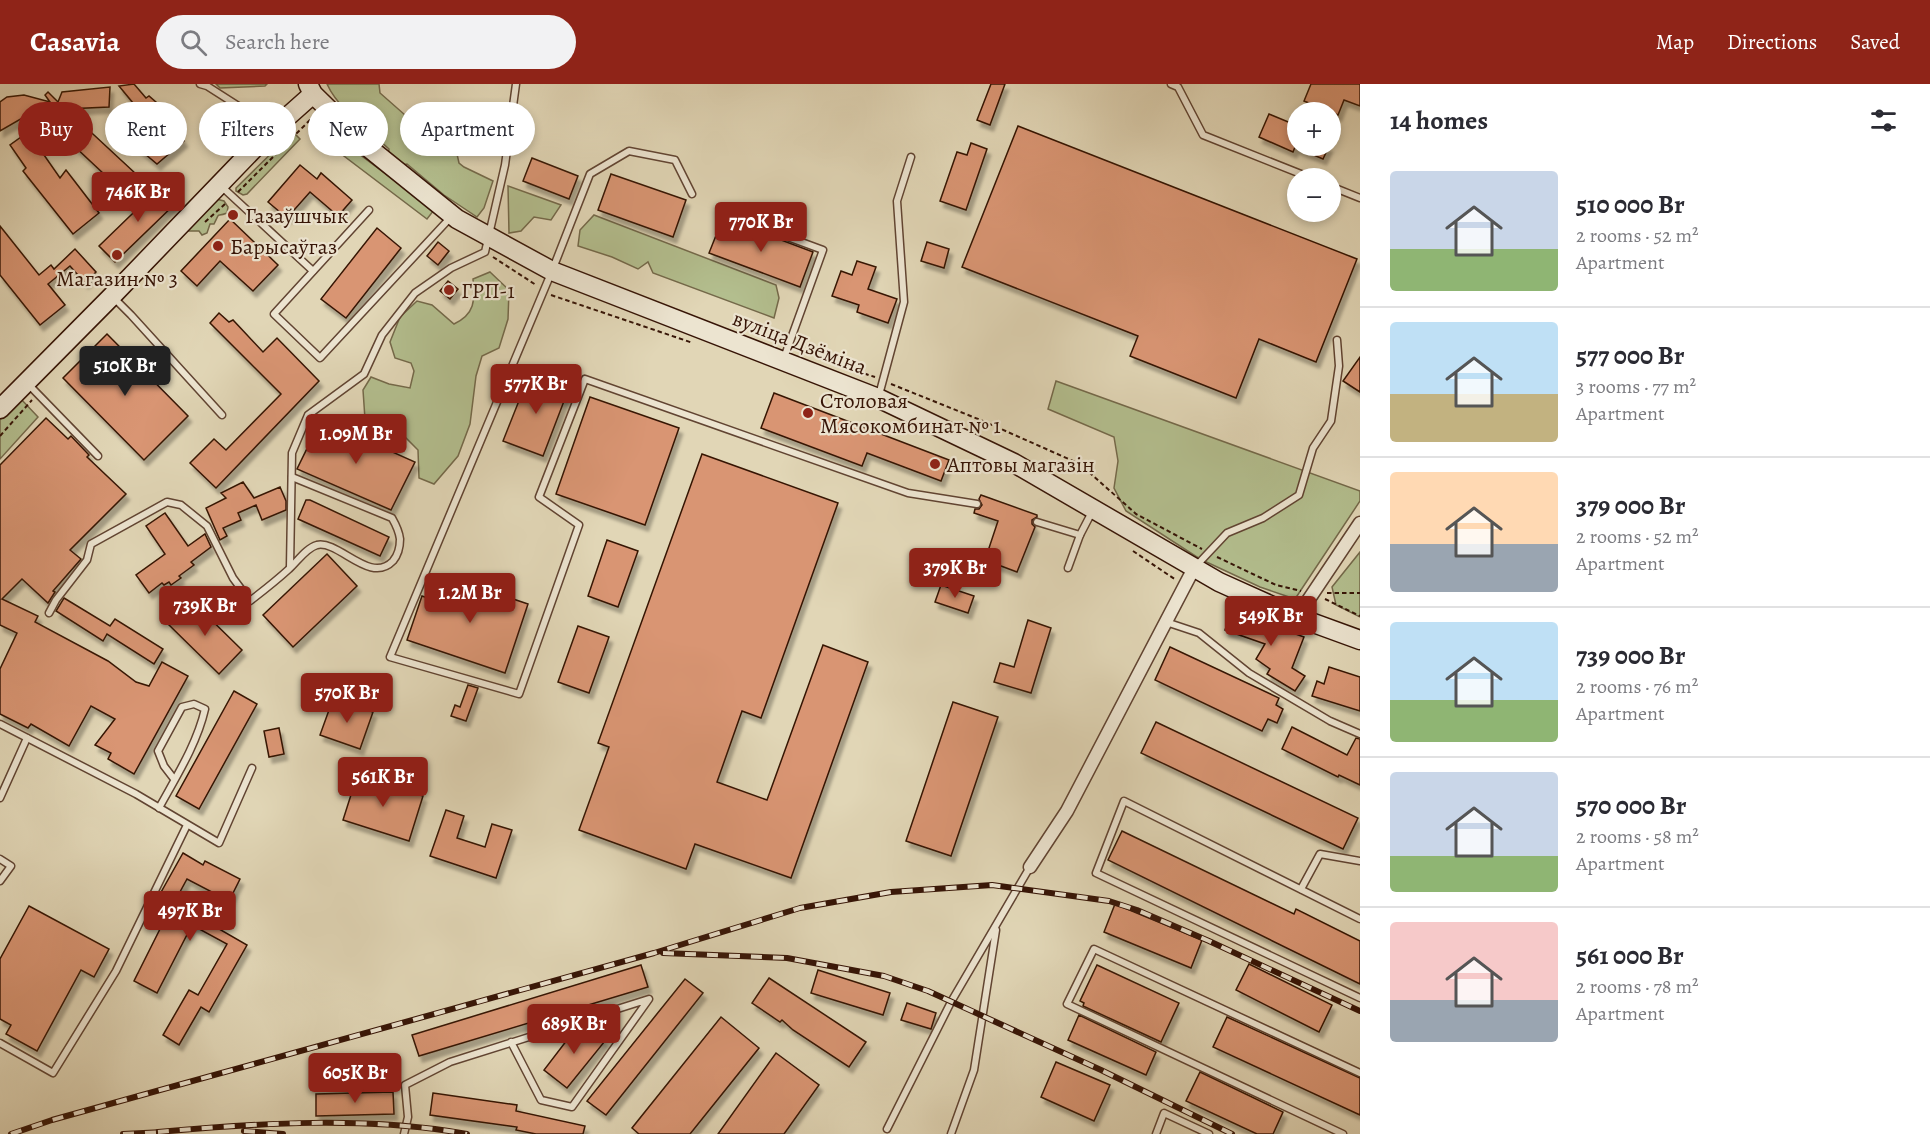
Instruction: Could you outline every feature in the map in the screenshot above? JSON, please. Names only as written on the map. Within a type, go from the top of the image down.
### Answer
[{"type":"main road","points":[[296,104],[310,89]]},
{"type":"main road","name":"вуліца Дзёміна","points":[[310,89],[364,144],[453,216],[552,271],[878,398],[1014,463],[1219,582],[1297,617],[1360,640]]},
{"type":"main road","points":[[0,409],[246,156]]},
{"type":"street","points":[[1297,617],[1318,596],[1360,523]]},
{"type":"street","points":[[1030,867],[1067,811],[1194,568]]},
{"type":"lane","points":[[200,84],[232,102]]},
{"type":"lane","points":[[290,568],[292,453],[308,415],[364,374],[382,335],[415,293],[451,268],[485,252],[505,165],[516,84]]},
{"type":"lane","points":[[1171,84],[1178,87],[1203,135],[1287,168]]},
{"type":"lane","points":[[692,194],[675,160],[629,152],[590,174],[552,271],[390,657],[519,694],[579,525],[539,497],[585,379],[908,493],[977,504]]},
{"type":"lane","points":[[878,398],[904,302],[897,201],[911,157]]},
{"type":"lane","points":[[219,184],[313,271]]},
{"type":"lane","points":[[1341,190],[1360,198]]},
{"type":"lane","points":[[369,210],[274,314],[320,358],[453,216]]},
{"type":"lane","points":[[766,229],[823,250],[783,361]]},
{"type":"lane","points":[[112,296],[222,415]]},
{"type":"lane","points":[[1194,568],[1227,533],[1263,518],[1299,495],[1313,448],[1331,421],[1339,366],[1338,340]]},
{"type":"lane","points":[[26,382],[98,456]]},
{"type":"lane","points":[[50,613],[56,600],[87,561],[91,544],[168,502],[181,505],[207,526],[233,578],[250,601],[290,568],[311,547],[320,544],[329,546],[373,568],[392,562],[400,545],[398,528],[392,518],[292,477]]},
{"type":"lane","points":[[1068,568],[1080,536],[1094,510]]},
{"type":"lane","points":[[1037,522],[1080,536]]},
{"type":"lane","points":[[1166,622],[1199,633],[1249,673],[1330,721],[1360,734]]},
{"type":"lane","points":[[159,808],[201,727],[205,710],[194,704],[182,707],[158,751],[164,766],[174,779]]},
{"type":"lane","points":[[0,724],[159,808],[219,843],[252,768]]},
{"type":"lane","points":[[0,798],[27,738]]},
{"type":"lane","points":[[1360,919],[1124,801],[1096,873],[1360,998]]},
{"type":"lane","points":[[0,1043],[53,1073],[116,971],[187,825]]},
{"type":"lane","points":[[1301,889],[1320,854],[1360,861]]},
{"type":"lane","points":[[0,858],[11,866],[0,882]]},
{"type":"lane","points":[[887,1129],[951,1002],[1030,867]]},
{"type":"lane","points":[[951,1134],[974,1070],[996,926]]},
{"type":"lane","points":[[1342,1134],[1067,1004],[1094,949],[1360,1073]]},
{"type":"lane","points":[[404,1134],[408,1117],[405,1085],[450,1062],[511,1042],[649,999],[572,1107],[541,1100],[511,1042]]},
{"type":"lane","points":[[1156,1134],[1164,1113],[1209,1134]]},
{"type":"path","points":[[850,369],[884,380],[1080,464],[1136,514],[1276,585],[1318,596],[1360,616]]},
{"type":"path","points":[[1126,547],[1185,585]]},
{"type":"path","points":[[1318,596],[1360,593]]},
{"type":"green space","points":[[216,84],[267,84],[265,86],[220,88]]},
{"type":"green space","points":[[327,84],[379,84],[380,93],[400,111],[400,156],[457,156],[459,163],[464,167],[493,181],[484,208],[477,217],[444,195],[407,164],[402,165],[388,156],[388,102],[339,102]]},
{"type":"green space","points":[[269,156],[284,156],[247,194],[243,195],[236,191],[236,188]]},
{"type":"green space","points":[[344,156],[362,156],[434,210],[427,219]]},
{"type":"green space","points":[[508,186],[561,205],[551,220],[534,217],[521,231],[509,233]]},
{"type":"green space","points":[[216,199],[224,201],[228,207],[227,213],[218,216],[214,224],[210,224],[207,233],[202,235],[199,231],[188,231],[186,228]]},
{"type":"green space","points":[[594,215],[776,285],[779,298],[774,318],[653,273],[648,262],[638,269],[612,257],[578,246],[580,230]]},
{"type":"green space","points":[[490,272],[509,290],[508,319],[499,348],[482,356],[476,376],[470,424],[458,456],[434,484],[419,478],[418,450],[406,438],[380,431],[365,419],[363,390],[371,377],[389,384],[410,388],[414,371],[411,363],[395,358],[390,342],[400,317],[417,301],[432,305],[454,324],[470,311],[474,294],[473,279]]},
{"type":"green space","points":[[1056,381],[1360,491],[1360,501],[1295,599],[1260,587],[1200,559],[1126,511],[1114,488],[1118,461],[1114,437],[1048,409]]},
{"type":"green space","points":[[20,398],[38,417],[0,459],[0,420]]},
{"type":"green space","points":[[1360,552],[1360,617],[1336,605],[1332,587]]},
{"type":"building","points":[[134,84],[146,98],[149,96],[156,102],[132,102],[119,86]]},
{"type":"building","points":[[991,84],[1005,84],[990,125],[977,120]]},
{"type":"building","points":[[1311,84],[1360,84],[1360,106],[1344,100],[1341,108],[1341,102],[1304,101]]},
{"type":"building","points":[[110,87],[109,102],[105,102],[105,107],[93,108],[93,102],[58,102],[62,92]]},
{"type":"building","points":[[48,92],[58,102],[50,102],[45,95]]},
{"type":"building","points":[[24,95],[50,102],[18,102],[18,121],[0,131],[0,102],[7,97]]},
{"type":"building","points":[[1269,114],[1287,121],[1287,149],[1259,137]]},
{"type":"building","points":[[1018,126],[1357,259],[1316,362],[1259,339],[1236,398],[1130,356],[1138,336],[962,267]]},
{"type":"building","points":[[93,134],[105,145],[105,156],[117,156],[136,174],[121,190],[85,156],[93,156]]},
{"type":"building","points":[[18,139],[18,156],[45,156],[60,178],[66,170],[99,213],[73,234],[23,171],[26,168],[10,145]]},
{"type":"building","points":[[971,143],[987,149],[966,210],[940,201],[957,152],[967,155]]},
{"type":"building","points":[[147,156],[166,156],[157,164]]},
{"type":"building","points":[[532,158],[578,176],[569,199],[523,181]]},
{"type":"building","points":[[300,165],[317,179],[321,173],[352,200],[338,216],[310,192],[287,218],[268,202]]},
{"type":"building","points":[[611,174],[686,200],[673,237],[598,210]]},
{"type":"building","points":[[162,185],[178,201],[115,262],[99,246]]},
{"type":"building","points":[[723,218],[813,252],[800,287],[709,253]]},
{"type":"building","points":[[230,219],[278,265],[253,291],[220,261],[197,286],[181,271]]},
{"type":"building","points":[[0,226],[39,275],[51,265],[54,269],[75,249],[96,272],[85,283],[70,266],[48,284],[65,305],[40,325],[0,275]]},
{"type":"building","points":[[377,228],[401,248],[346,318],[321,299]]},
{"type":"building","points":[[438,242],[449,251],[438,265],[427,256]]},
{"type":"building","points":[[927,242],[949,249],[944,268],[921,261]]},
{"type":"building","points":[[857,261],[876,267],[868,289],[897,299],[888,323],[857,312],[859,305],[832,296],[841,271],[852,275]]},
{"type":"building","name":"ГРП-1","points":[[448,281],[458,289],[450,299],[440,291]]},
{"type":"building","points":[[219,313],[229,322],[233,320],[263,352],[277,338],[319,381],[216,488],[190,463],[214,439],[226,450],[281,394],[210,323]]},
{"type":"building","points":[[107,334],[188,416],[144,460],[63,378]]},
{"type":"building","points":[[1360,357],[1360,392],[1343,381]]},
{"type":"building","points":[[530,373],[569,388],[543,456],[503,441]]},
{"type":"building","points":[[774,393],[949,460],[941,481],[867,453],[862,466],[761,428]]},
{"type":"building","points":[[590,397],[679,428],[645,525],[556,494]]},
{"type":"building","points":[[46,418],[68,439],[71,436],[89,455],[87,457],[126,494],[70,550],[81,559],[53,591],[55,592],[48,603],[22,579],[2,599],[38,616],[35,622],[108,661],[136,682],[149,686],[162,662],[188,676],[134,774],[108,759],[111,753],[95,745],[115,719],[91,706],[69,746],[31,724],[28,728],[0,714],[0,669],[17,633],[0,625],[0,465]]},
{"type":"building","points":[[321,420],[415,462],[391,510],[297,469]]},
{"type":"building","points":[[702,454],[838,503],[761,718],[742,711],[717,782],[767,800],[823,645],[868,662],[791,878],[695,844],[686,869],[579,830],[609,747],[598,743]]},
{"type":"building","points":[[243,482],[254,498],[280,487],[286,501],[286,510],[262,520],[256,505],[238,513],[241,520],[223,528],[227,536],[220,540],[206,508],[226,498],[221,493]]},
{"type":"building","points":[[981,495],[1037,515],[1032,520],[1035,527],[1017,572],[985,560],[998,521],[974,513],[975,509],[979,509],[982,505],[979,499]]},
{"type":"building","points":[[306,500],[389,537],[380,556],[298,519]]},
{"type":"building","points":[[165,513],[188,546],[205,534],[211,547],[191,562],[194,565],[179,576],[181,578],[171,585],[169,582],[164,585],[162,583],[149,593],[136,575],[165,554],[146,526]]},
{"type":"building","points":[[607,540],[638,551],[618,607],[588,596]]},
{"type":"building","points":[[327,554],[357,586],[293,647],[263,615]]},
{"type":"building","points":[[448,577],[528,604],[505,673],[407,640],[422,596],[439,602]]},
{"type":"building","points":[[941,585],[974,596],[968,613],[935,602]]},
{"type":"building","points":[[64,598],[110,626],[115,619],[163,649],[154,664],[107,634],[103,641],[56,611]]},
{"type":"building","points":[[191,600],[242,650],[219,674],[168,624]]},
{"type":"building","points":[[1232,611],[1304,637],[1292,668],[1305,676],[1295,691],[1267,674],[1270,669],[1256,659],[1265,644],[1225,630]]},
{"type":"building","points":[[1028,620],[1051,628],[1031,693],[994,682],[1000,663],[1014,667]]},
{"type":"building","points":[[578,626],[609,637],[589,693],[558,682]]},
{"type":"building","points":[[1170,647],[1279,698],[1276,705],[1283,709],[1277,723],[1268,719],[1262,731],[1155,680]]},
{"type":"building","points":[[1329,667],[1360,677],[1360,711],[1312,696],[1317,681],[1324,684]]},
{"type":"building","points":[[468,685],[478,688],[466,721],[451,716],[455,705],[460,707]]},
{"type":"building","points":[[234,691],[257,704],[199,809],[176,796]]},
{"type":"building","points":[[333,699],[373,712],[360,749],[320,735]]},
{"type":"building","points":[[953,702],[998,717],[951,856],[906,841]]},
{"type":"building","points":[[1156,722],[1358,818],[1343,849],[1141,753]]},
{"type":"building","points":[[1292,727],[1347,755],[1356,738],[1360,739],[1360,785],[1339,775],[1338,777],[1282,749]]},
{"type":"building","points":[[279,728],[284,754],[269,757],[264,731]]},
{"type":"building","points":[[357,776],[423,796],[409,841],[343,820]]},
{"type":"building","points":[[446,810],[464,816],[457,838],[485,847],[492,824],[512,830],[496,878],[430,856]]},
{"type":"building","points":[[1122,831],[1294,914],[1296,909],[1360,941],[1360,984],[1108,860]]},
{"type":"building","points":[[183,853],[203,865],[205,861],[240,879],[229,901],[187,879],[174,903],[247,945],[209,1012],[201,1007],[179,1045],[163,1035],[189,990],[198,995],[227,944],[192,925],[157,993],[134,981],[169,911],[155,903]]},
{"type":"building","points":[[1115,904],[1202,940],[1191,968],[1104,932]]},
{"type":"building","points":[[29,906],[109,949],[94,977],[81,970],[37,1051],[6,1034],[11,1025],[0,1019],[0,959]]},
{"type":"building","points":[[1249,964],[1332,1005],[1319,1032],[1236,990]]},
{"type":"building","points":[[641,965],[648,987],[419,1056],[412,1035]]},
{"type":"building","points":[[1097,965],[1179,1003],[1161,1042],[1083,1006],[1084,1003],[1080,1001]]},
{"type":"building","points":[[818,970],[890,993],[883,1015],[811,993]]},
{"type":"building","points":[[769,978],[866,1042],[849,1067],[793,1030],[782,1020],[780,1022],[752,1003]]},
{"type":"building","points":[[685,979],[703,993],[606,1115],[587,1101]]},
{"type":"building","points":[[907,1003],[936,1013],[931,1029],[901,1020]]},
{"type":"building","points":[[1079,1015],[1156,1052],[1146,1075],[1068,1040]]},
{"type":"building","points":[[721,1017],[759,1048],[690,1134],[639,1134],[632,1128]]},
{"type":"building","points":[[1227,1017],[1360,1078],[1360,1115],[1213,1047]]},
{"type":"building","points":[[584,1025],[605,1041],[567,1088],[544,1070],[577,1027]]},
{"type":"building","points":[[776,1053],[819,1085],[784,1134],[718,1134]]},
{"type":"building","points":[[1056,1062],[1110,1085],[1094,1121],[1041,1097]]},
{"type":"building","points":[[1200,1072],[1283,1112],[1273,1134],[1257,1134],[1186,1101]]},
{"type":"building","points":[[393,1092],[394,1114],[316,1116],[316,1094]]},
{"type":"building","points":[[433,1093],[517,1105],[516,1111],[585,1126],[583,1134],[536,1134],[516,1130],[517,1127],[430,1115]]},
{"type":"railway","points":[[11,1134],[52,1120],[654,953],[800,908],[891,892],[992,885],[1109,901],[1137,910],[1209,941],[1360,1011]]},
{"type":"railway","points":[[663,953],[787,958],[884,976],[928,991],[1101,1070],[1232,1134]]},
{"type":"railway","points":[[158,1132],[274,1124],[352,1123],[429,1128],[467,1134]]},
{"type":"railway","points":[[244,1131],[283,1134]]},
{"type":"railway","points":[[123,1134],[164,1132]]},
{"type":"place","name":"Газаўшчык","points":[[233,215]]},
{"type":"place","name":"Барысаўгаз","points":[[218,246]]},
{"type":"place","name":"Магазин № 3","points":[[117,255]]},
{"type":"place","name":"ГРП-1","points":[[449,290]]},
{"type":"place","name":"Столовая Мясокомбинат № 1","points":[[808,413]]},
{"type":"place","name":"Аптовы магазін","points":[[935,464]]}]
